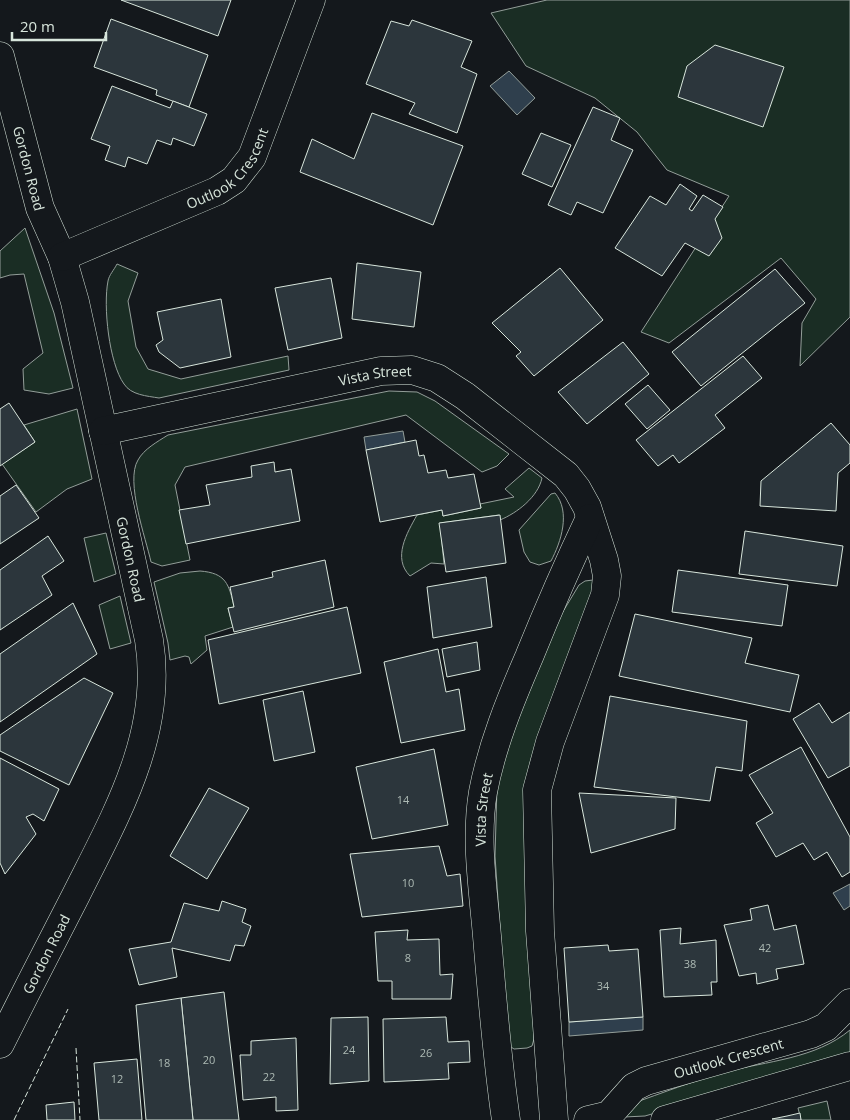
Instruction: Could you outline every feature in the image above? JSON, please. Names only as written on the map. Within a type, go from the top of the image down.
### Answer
[{"type":"street","name":"Outlook Crescent","points":[[62,257],[216,191],[234,180],[252,157],[311,0]]},
{"type":"street","name":"Gordon Road","points":[[0,56],[40,208],[62,257],[75,302],[150,649],[151,685],[148,717],[140,754],[129,787],[0,1044]]},
{"type":"street","name":"Vista Street","points":[[103,431],[381,371],[393,369],[419,371],[437,378],[465,396],[566,475],[580,494],[606,568],[607,585],[550,742],[539,779],[536,799],[540,931],[554,1120]]},
{"type":"street","name":"Vista Street","points":[[506,1120],[496,1047],[483,890],[480,827],[483,794],[493,748],[502,721],[564,573],[590,518]]},
{"type":"street","name":"Outlook Crescent","points":[[604,1118],[634,1087],[646,1081],[811,1034],[826,1026],[850,1003]]},
{"type":"street","points":[[665,1120],[850,1066]]},
{"type":"green space","points":[[547,0],[850,0],[850,317],[800,366],[802,323],[816,299],[781,258],[669,343],[641,332],[729,196],[667,170],[637,132],[595,98],[526,66],[491,13]]},
{"type":"green space","points":[[25,228],[54,313],[73,388],[49,394],[24,390],[23,369],[43,353],[24,274],[0,278],[0,251]]},
{"type":"green space","points":[[117,264],[138,273],[128,301],[136,347],[148,369],[181,379],[288,356],[289,370],[159,398],[131,391],[124,384],[114,363],[108,334],[107,292],[110,275]]},
{"type":"green space","points":[[389,391],[417,392],[435,401],[509,454],[497,466],[482,472],[406,415],[185,467],[175,485],[190,560],[162,566],[151,562],[138,510],[134,482],[138,460],[151,446],[168,435]]},
{"type":"green space","points":[[77,409],[92,479],[67,489],[36,512],[2,464],[35,442],[24,425]]},
{"type":"green space","points":[[529,468],[542,478],[536,492],[526,504],[500,520],[499,515],[440,523],[444,564],[431,563],[410,576],[402,561],[402,554],[406,537],[417,515],[442,510],[443,516],[481,508],[480,504],[514,497],[505,489]]},
{"type":"green space","points":[[555,493],[563,509],[561,536],[551,561],[539,565],[530,562],[524,552],[519,530],[551,494]]},
{"type":"green space","points":[[106,533],[116,574],[94,582],[84,538]]},
{"type":"green space","points":[[200,571],[216,574],[228,586],[234,607],[228,608],[233,627],[205,636],[207,650],[191,664],[189,657],[185,656],[170,660],[154,582],[180,573]]},
{"type":"green space","points":[[593,580],[593,596],[526,813],[534,1039],[532,1046],[514,1049],[508,1045],[495,856],[497,786],[502,760],[550,633],[579,585],[585,581]]},
{"type":"green space","points":[[120,596],[131,643],[110,649],[99,605]]},
{"type":"green space","points":[[850,1030],[850,1053],[831,1061],[645,1116],[624,1117],[631,1104],[725,1072],[806,1053],[836,1040]]},
{"type":"green space","points":[[827,1101],[831,1120],[801,1120],[798,1108]]},
{"type":"water","points":[[509,71],[535,98],[517,115],[490,86]]},
{"type":"water","points":[[403,431],[405,442],[366,450],[364,437]]},
{"type":"water","points":[[850,884],[850,906],[844,910],[833,893]]},
{"type":"water","points":[[643,1017],[643,1030],[569,1036],[569,1022]]},
{"type":"building","points":[[121,0],[231,0],[218,36]]},
{"type":"building","points":[[111,19],[208,55],[189,107],[156,95],[157,90],[94,67]]},
{"type":"building","points":[[412,20],[472,41],[461,67],[477,74],[457,133],[409,114],[415,103],[366,84],[391,21],[409,26]]},
{"type":"building","points":[[715,45],[784,67],[763,127],[678,97],[687,66]]},
{"type":"building","points":[[112,86],[170,108],[173,101],[207,114],[194,146],[173,138],[171,145],[157,140],[147,164],[128,157],[125,167],[105,160],[110,146],[91,139]]},
{"type":"building","points":[[593,107],[620,118],[611,140],[633,150],[603,213],[577,202],[571,215],[548,205]]},
{"type":"building","points":[[372,113],[463,146],[433,225],[300,172],[312,139],[354,159]]},
{"type":"building","points":[[541,133],[571,145],[552,187],[522,174]]},
{"type":"building","points":[[680,184],[697,196],[689,209],[692,211],[703,195],[723,207],[715,219],[722,238],[709,256],[685,243],[662,276],[615,248],[650,196],[666,205]]},
{"type":"building","points":[[357,263],[421,272],[414,327],[352,319]]},
{"type":"building","points":[[560,268],[603,320],[534,376],[516,356],[521,352],[492,323]]},
{"type":"building","points":[[775,269],[805,303],[701,386],[672,352]]},
{"type":"building","points":[[331,278],[342,338],[288,350],[275,288]]},
{"type":"building","points":[[221,299],[231,357],[180,368],[159,352],[156,345],[163,340],[157,312]]},
{"type":"building","points":[[623,342],[649,374],[587,424],[558,392]]},
{"type":"building","points":[[743,356],[762,378],[715,415],[725,428],[679,463],[673,455],[658,466],[636,440]]},
{"type":"building","points":[[648,385],[670,410],[647,429],[625,404]]},
{"type":"building","points":[[9,403],[35,442],[0,466],[0,409]]},
{"type":"building","points":[[831,423],[850,445],[850,463],[838,473],[836,511],[760,506],[761,481]]},
{"type":"building","points":[[416,440],[419,456],[424,455],[428,473],[446,470],[448,478],[474,474],[481,508],[443,516],[442,510],[380,522],[366,450]]},
{"type":"building","points":[[274,462],[275,472],[291,469],[300,521],[186,544],[179,510],[210,505],[206,485],[252,477],[251,466]]},
{"type":"building","points":[[16,485],[39,518],[0,544],[0,496]]},
{"type":"building","points":[[500,515],[506,563],[446,572],[439,523]]},
{"type":"building","points":[[745,531],[843,546],[837,586],[739,574]]},
{"type":"building","points":[[48,536],[64,561],[42,576],[52,595],[0,630],[0,570]]},
{"type":"building","points":[[325,560],[334,607],[234,632],[228,608],[234,607],[230,587],[273,577],[272,572]]},
{"type":"building","points":[[678,570],[788,585],[782,626],[672,612]]},
{"type":"building","points":[[486,577],[492,627],[433,638],[427,587]]},
{"type":"building","points":[[73,603],[97,654],[0,722],[0,654]]},
{"type":"building","points":[[347,607],[361,673],[219,704],[208,640]]},
{"type":"building","points":[[635,614],[752,638],[745,663],[799,675],[790,712],[619,676]]},
{"type":"building","points":[[477,642],[480,670],[447,677],[442,649]]},
{"type":"building","points":[[438,649],[446,692],[459,689],[465,730],[401,743],[384,662]]},
{"type":"building","points":[[84,678],[113,693],[69,785],[0,751],[0,735]]},
{"type":"building","points":[[303,691],[315,752],[274,761],[263,700]]},
{"type":"building","points":[[610,696],[747,721],[742,771],[716,767],[710,801],[594,787]]},
{"type":"building","points":[[819,703],[832,723],[850,712],[850,766],[828,778],[793,719]]},
{"type":"building","points":[[801,747],[850,837],[850,872],[842,877],[827,852],[814,860],[803,843],[776,857],[756,823],[773,813],[749,775]]},
{"type":"building","points":[[434,749],[448,825],[372,839],[356,767]]},
{"type":"building","points":[[0,758],[59,789],[44,821],[33,814],[26,817],[36,834],[5,874],[0,863]]},
{"type":"building","points":[[209,788],[249,808],[207,879],[170,856]]},
{"type":"building","points":[[579,793],[676,798],[675,829],[591,853]]},
{"type":"building","points":[[439,846],[447,876],[460,874],[463,906],[362,917],[350,854]]},
{"type":"building","points":[[222,901],[246,909],[242,922],[251,926],[244,946],[235,945],[230,961],[172,948],[177,977],[139,985],[129,949],[171,942],[184,903],[219,911]]},
{"type":"building","points":[[768,905],[774,930],[796,925],[804,964],[776,969],[778,979],[757,984],[756,973],[739,976],[724,925],[752,920],[750,909]]},
{"type":"building","points":[[681,928],[680,944],[716,940],[717,982],[711,982],[712,995],[664,997],[660,930]]},
{"type":"building","points":[[408,930],[407,940],[439,939],[440,975],[453,974],[451,999],[392,999],[392,981],[378,981],[375,932]]},
{"type":"building","points":[[608,945],[609,951],[638,949],[643,1017],[569,1022],[564,948]]},
{"type":"building","points":[[224,992],[239,1120],[193,1120],[181,998]]},
{"type":"building","points":[[181,998],[193,1120],[146,1120],[136,1005]]},
{"type":"building","points":[[368,1017],[369,1081],[330,1084],[331,1018]]},
{"type":"building","points":[[446,1017],[448,1042],[469,1041],[470,1062],[448,1063],[449,1079],[384,1082],[383,1019]]},
{"type":"building","points":[[296,1038],[298,1110],[276,1111],[276,1097],[243,1100],[240,1055],[251,1055],[251,1041]]},
{"type":"building","points":[[137,1059],[142,1120],[99,1120],[94,1063]]},
{"type":"building","points":[[74,1102],[75,1120],[47,1120],[46,1105]]},
{"type":"building","points":[[800,1113],[801,1120],[772,1119],[787,1116]]},
{"type":"fence","points":[[14,1120],[68,1009]]},
{"type":"fence","points":[[76,1048],[80,1120]]}]
